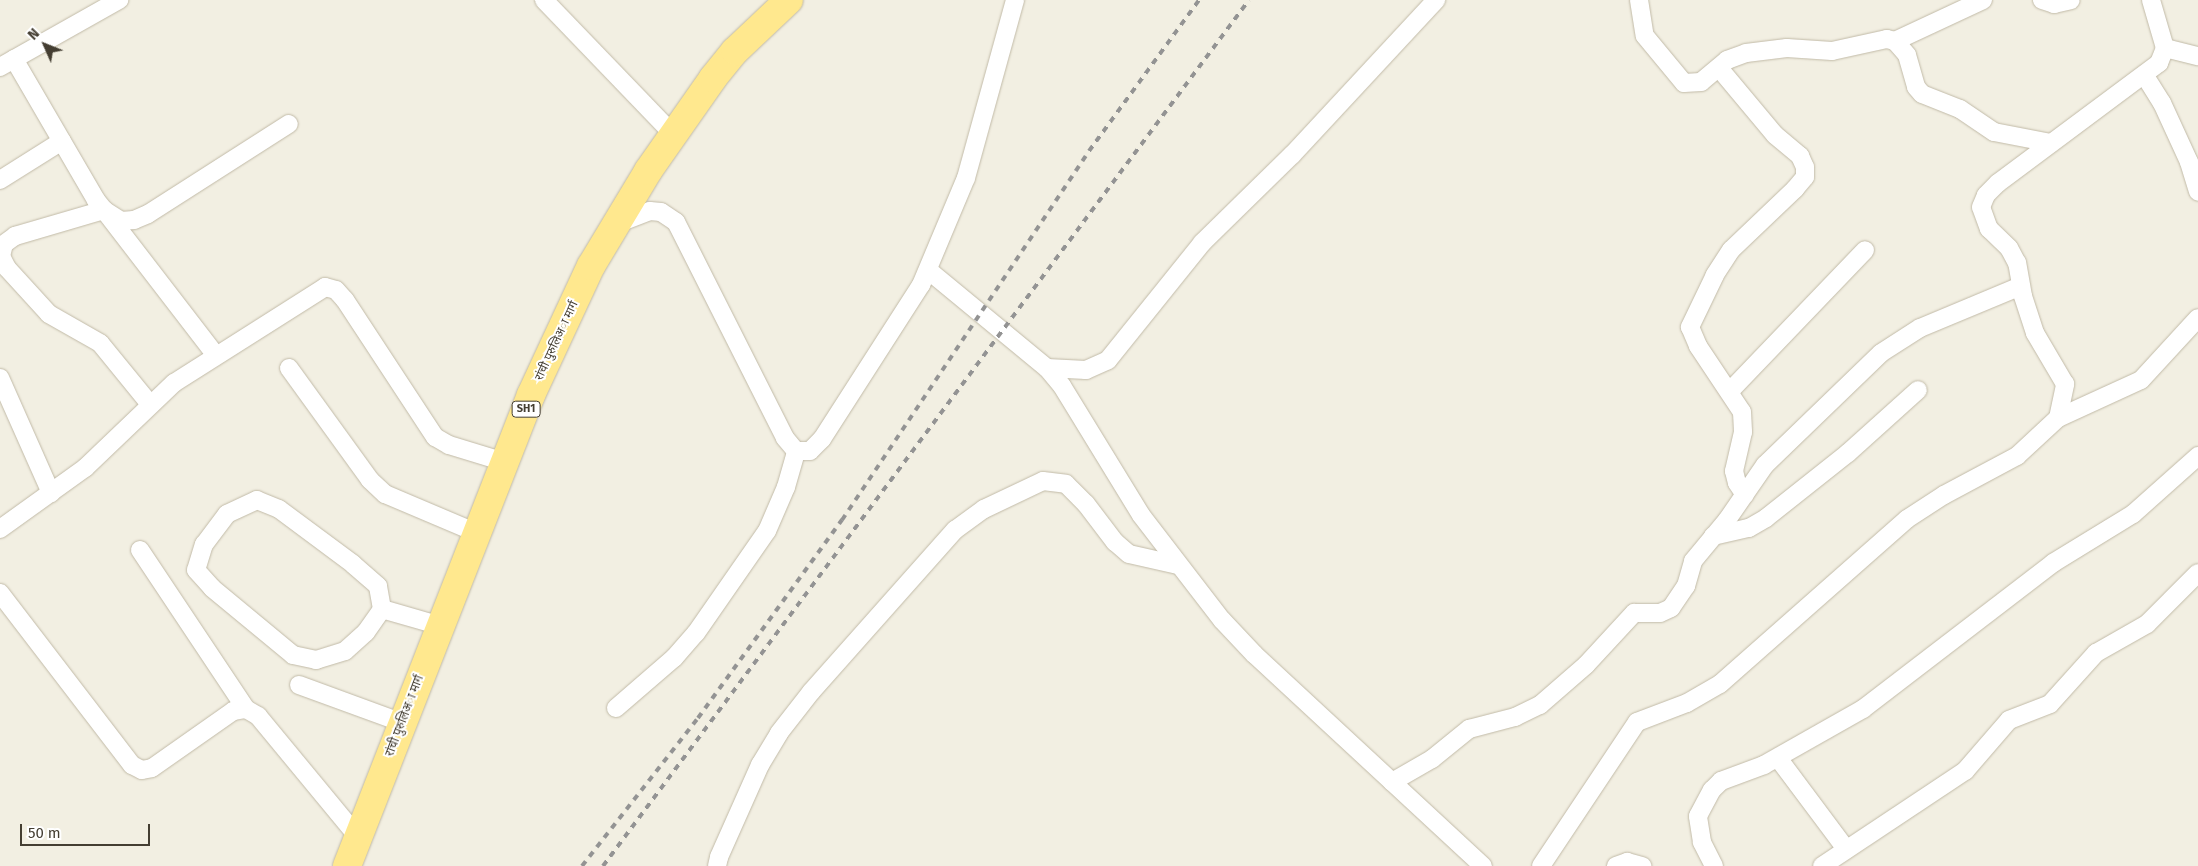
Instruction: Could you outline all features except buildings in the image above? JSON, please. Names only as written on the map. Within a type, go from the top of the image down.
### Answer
[{"type":"main road","name":"रांची पुरुलिअा मार्ग","points":[[346,866],[531,395],[579,292],[616,224],[674,135],[735,51],[789,0]]},
{"type":"street","points":[[119,0],[7,63],[62,141],[104,210],[214,354]]},
{"type":"street","points":[[544,0],[674,135]]},
{"type":"street","points":[[616,224],[650,211],[661,212],[676,222],[785,438],[796,450],[810,451],[822,439],[928,270],[966,178],[1014,0]]},
{"type":"street","points":[[1047,368],[1086,370],[1108,360],[1202,243],[1292,155],[1436,0]]},
{"type":"street","points":[[1639,0],[1645,36],[1678,79],[1691,84],[1701,82],[1727,60],[1746,54],[1787,48],[1832,52],[1877,40],[1895,41],[1983,0]]},
{"type":"street","points":[[2042,0],[2054,4],[2071,0]]},
{"type":"street","points":[[2058,418],[2065,384],[2035,333],[2021,286],[2017,263],[2009,248],[1989,228],[1981,207],[1986,195],[1998,183],[2145,76],[2159,63],[2165,48],[2151,0]]},
{"type":"street","points":[[1895,41],[1907,55],[1916,87],[1922,94],[1960,109],[1994,132],[2051,143]]},
{"type":"street","points":[[2165,48],[2198,56]]},
{"type":"street","points":[[1719,68],[1775,135],[1800,156],[1805,167],[1805,177],[1796,189],[1731,250],[1715,275],[1690,327],[1698,346],[1730,391],[1744,421],[1734,471],[1737,483],[1745,495]]},
{"type":"street","points":[[2145,76],[2162,102],[2198,192]]},
{"type":"street","points":[[149,403],[100,343],[49,314],[7,268],[1,256],[4,244],[15,236],[104,210],[121,220],[134,220],[148,214],[289,124]]},
{"type":"street","points":[[0,180],[62,141]]},
{"type":"street","points":[[1730,391],[1865,250]]},
{"type":"street","points":[[928,270],[1047,368],[1062,386],[1141,515],[1178,565],[1254,654],[1483,866]]},
{"type":"street","points":[[1392,782],[1432,759],[1469,729],[1515,717],[1540,705],[1586,665],[1634,613],[1660,613],[1671,608],[1686,586],[1693,560],[1745,495],[1771,457],[1880,353],[1920,328],[2021,286]]},
{"type":"street","points":[[0,529],[85,468],[149,403],[214,354],[325,287],[336,290],[435,437],[449,444],[505,462]]},
{"type":"street","points":[[1541,866],[1637,722],[1687,703],[1720,684],[1907,520],[1944,495],[2017,456],[2058,418],[2141,380],[2198,318]]},
{"type":"street","points":[[289,368],[370,480],[385,494],[477,533]]},
{"type":"street","points":[[0,378],[51,493]]},
{"type":"street","points":[[1713,536],[1749,528],[1766,518],[1855,446],[1918,390]]},
{"type":"street","points":[[616,708],[674,658],[696,633],[767,531],[786,487],[796,450]]},
{"type":"street","points":[[1714,866],[1698,827],[1702,806],[1721,781],[1778,758],[1863,710],[1902,682],[2053,563],[2133,514],[2198,456]]},
{"type":"street","points":[[718,866],[719,856],[756,774],[779,733],[811,692],[955,530],[984,509],[1043,481],[1066,484],[1086,504],[1115,542],[1129,554],[1178,565]]},
{"type":"street","points":[[257,500],[279,509],[353,564],[378,586],[382,608],[366,632],[345,651],[316,660],[293,655],[212,588],[196,570],[204,544],[227,514],[257,500]]},
{"type":"street","points":[[140,550],[246,709],[258,716],[358,837]]},
{"type":"street","points":[[1822,866],[1965,771],[2008,720],[2050,704],[2096,653],[2147,624],[2198,573]]},
{"type":"street","points":[[0,593],[132,765],[142,770],[165,760],[233,711],[246,709]]},
{"type":"street","points":[[382,608],[441,626]]},
{"type":"street","points":[[299,685],[403,723]]},
{"type":"street","points":[[1778,758],[1846,849]]},
{"type":"street","points":[[1616,866],[1627,862],[1642,866]]},
{"type":"railway","points":[[582,866],[698,718],[842,520],[1089,151],[1199,0]]},
{"type":"railway","points":[[603,866],[1249,0]]}]
